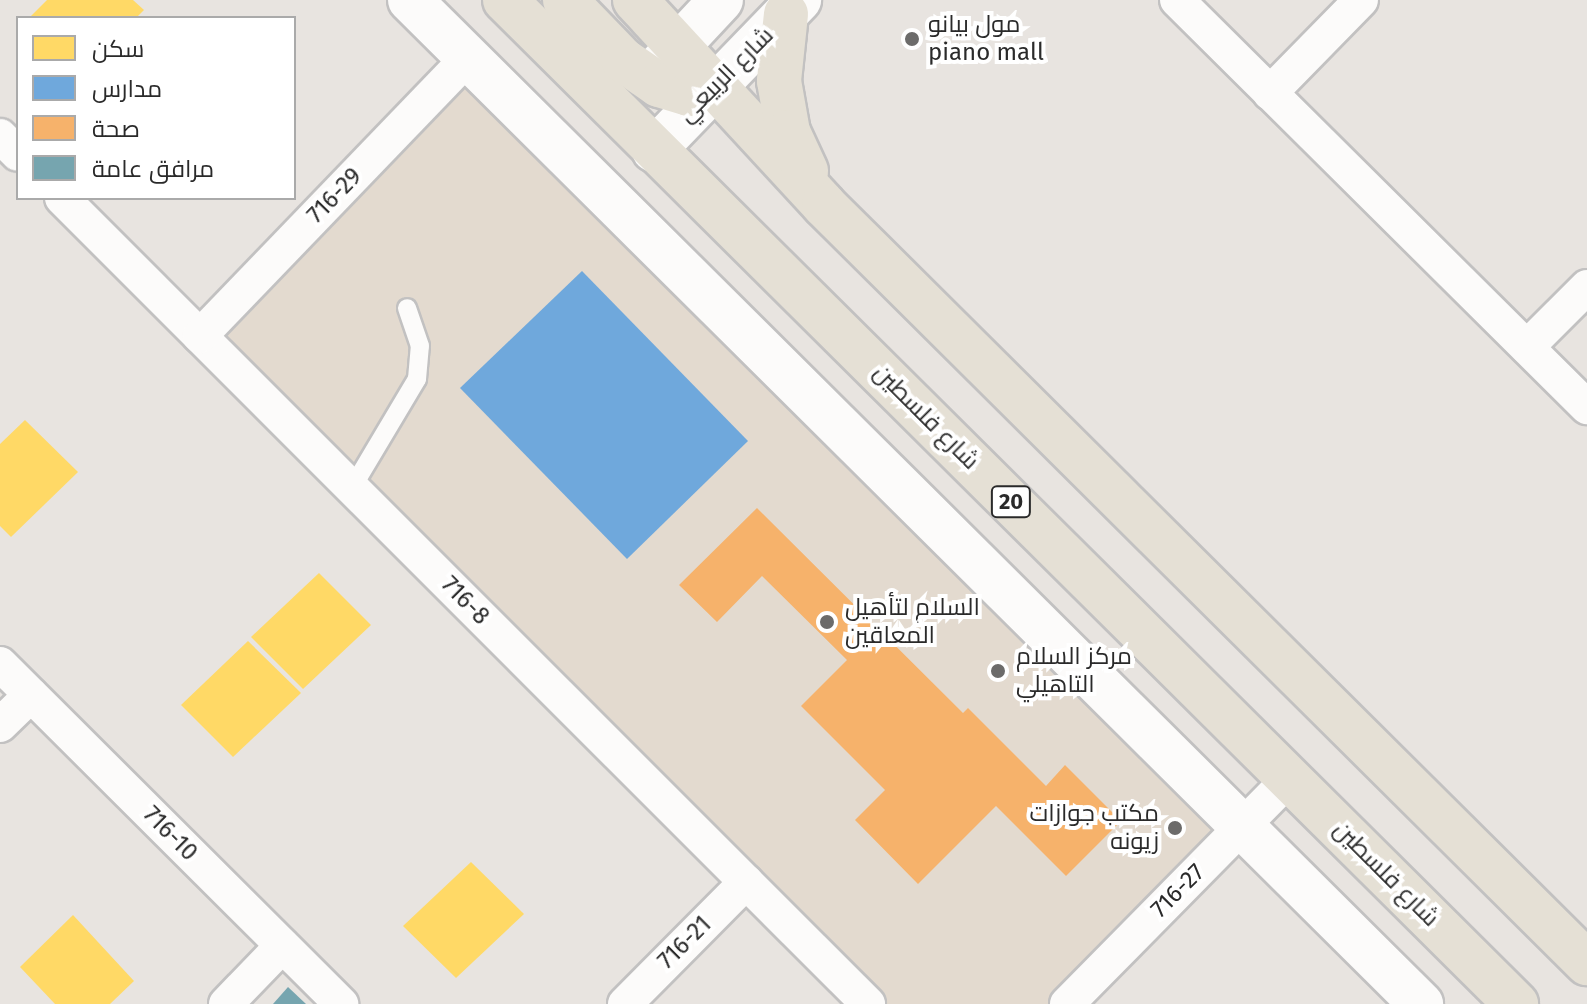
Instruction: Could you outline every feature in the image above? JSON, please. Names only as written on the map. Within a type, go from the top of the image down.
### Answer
[{"type":"main road","name":"شارع فلسطين","points":[[505,0],[1516,1004]]},
{"type":"main road","points":[[565,0],[647,78],[689,94],[713,84]]},
{"type":"main road","points":[[635,0],[824,205],[1587,963]]},
{"type":"main road","points":[[792,7],[780,45],[783,111],[796,153],[824,205]]},
{"type":"street","points":[[410,0],[1421,1004]]},
{"type":"street","points":[[614,109],[680,48],[721,0]]},
{"type":"street","points":[[1177,0],[1587,407]]},
{"type":"street","points":[[1270,93],[1361,0]]},
{"type":"street","name":"شارع الربيعي","points":[[654,150],[713,84],[792,7]]},
{"type":"street","name":"716-29","points":[[200,336],[469,56]]},
{"type":"street","points":[[0,136],[16,152]]},
{"type":"street","name":"716-8","points":[[64,200],[868,1004]]},
{"type":"street","points":[[1527,347],[1587,287]]},
{"type":"street","name":"716-10","points":[[0,664],[341,1004]]},
{"type":"street","points":[[0,725],[31,695]]},
{"type":"street","name":"716-27","points":[[1067,1004],[1290,778]]},
{"type":"street","name":"716-21","points":[[625,1004],[746,882]]},
{"type":"street","points":[[226,1004],[282,946]]},
{"type":"lane","points":[[352,488],[417,379],[420,346],[407,308]]},
{"type":"shaded area","points":[[469,56],[1244,825],[1066,1004],[868,1004],[200,336]]},
{"type":"building: سكن","points":[[47,0],[133,0],[144,10],[138,16],[31,16]]},
{"type":"building: سكن","points":[[25,420],[78,472],[11,537],[0,526],[0,444]]},
{"type":"building: سكن","points":[[319,573],[371,625],[303,689],[251,637]]},
{"type":"building: سكن","points":[[248,641],[301,693],[233,757],[181,705]]},
{"type":"building: سكن","points":[[471,862],[524,914],[456,978],[403,926]]},
{"type":"building: سكن","points":[[73,915],[134,981],[110,1004],[55,1004],[20,967]]},
{"type":"building: مدارس","points":[[582,271],[748,441],[627,559],[460,388]]},
{"type":"building: صحة","points":[[757,508],[963,713],[968,708],[1046,786],[1065,765],[1121,821],[1066,876],[996,806],[918,884],[855,820],[885,790],[801,706],[847,660],[762,576],[717,622],[679,585]]},
{"type":"building: مرافق عامة","points":[[288,987],[306,1004],[273,1004]]},
{"type":"place","name":"مول بيانو piano mall","points":[[912,39]]},
{"type":"place","name":"السلام لتأهيل المعاقين","points":[[827,622]]},
{"type":"place","name":"مركز السلام التاهيلي","points":[[998,671]]},
{"type":"place","name":"مكتب جوازات زيونه","points":[[1175,828]]}]
